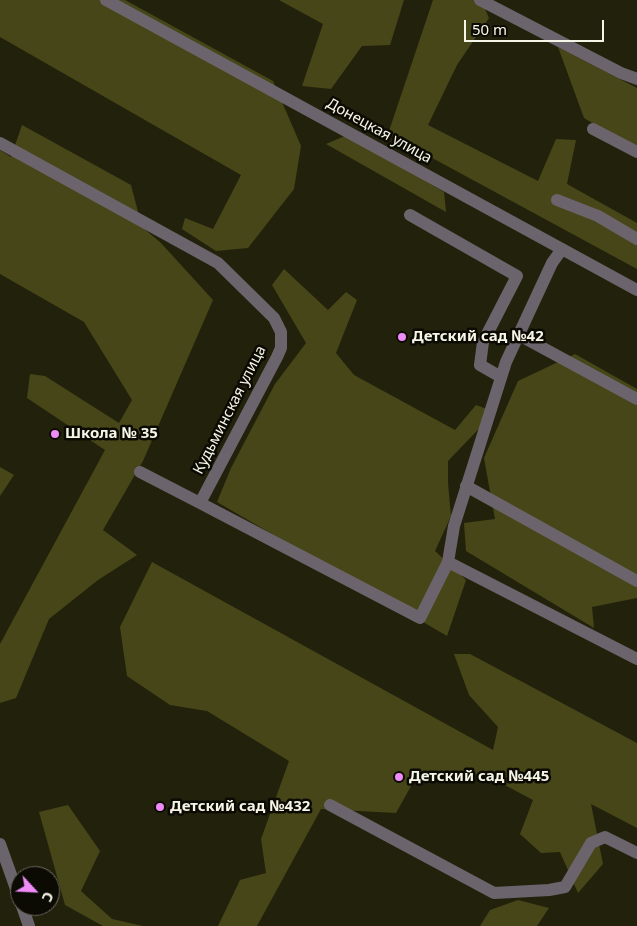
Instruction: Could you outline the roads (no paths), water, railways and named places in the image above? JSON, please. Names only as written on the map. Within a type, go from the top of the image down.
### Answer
[{"type":"street","name":"Донецкая улица","points":[[106,0],[637,290]]},
{"type":"street","points":[[480,0],[621,73],[637,79]]},
{"type":"street","points":[[593,130],[637,152]]},
{"type":"street","name":"Кудьминская улица","points":[[0,143],[218,263],[274,318],[281,332],[281,348],[200,503]]},
{"type":"street","points":[[557,200],[598,216],[637,239]]},
{"type":"street","points":[[410,215],[517,276],[483,342],[480,365],[501,376]]},
{"type":"street","points":[[140,472],[420,618],[448,562],[454,526],[506,362],[552,263],[562,249]]},
{"type":"street","points":[[519,335],[637,399]]},
{"type":"street","points":[[466,486],[637,581]]},
{"type":"street","points":[[448,562],[637,659]]},
{"type":"street","points":[[330,805],[494,893],[549,890],[565,887],[591,843],[605,838],[637,853]]},
{"type":"street","points":[[0,844],[10,872]]},
{"type":"place","name":"Детский сад №42","points":[[402,337]]},
{"type":"place","name":"Школа № 35","points":[[55,434]]},
{"type":"place","name":"Детский сад №445","points":[[399,777]]},
{"type":"place","name":"Детский сад №432","points":[[160,807]]}]
